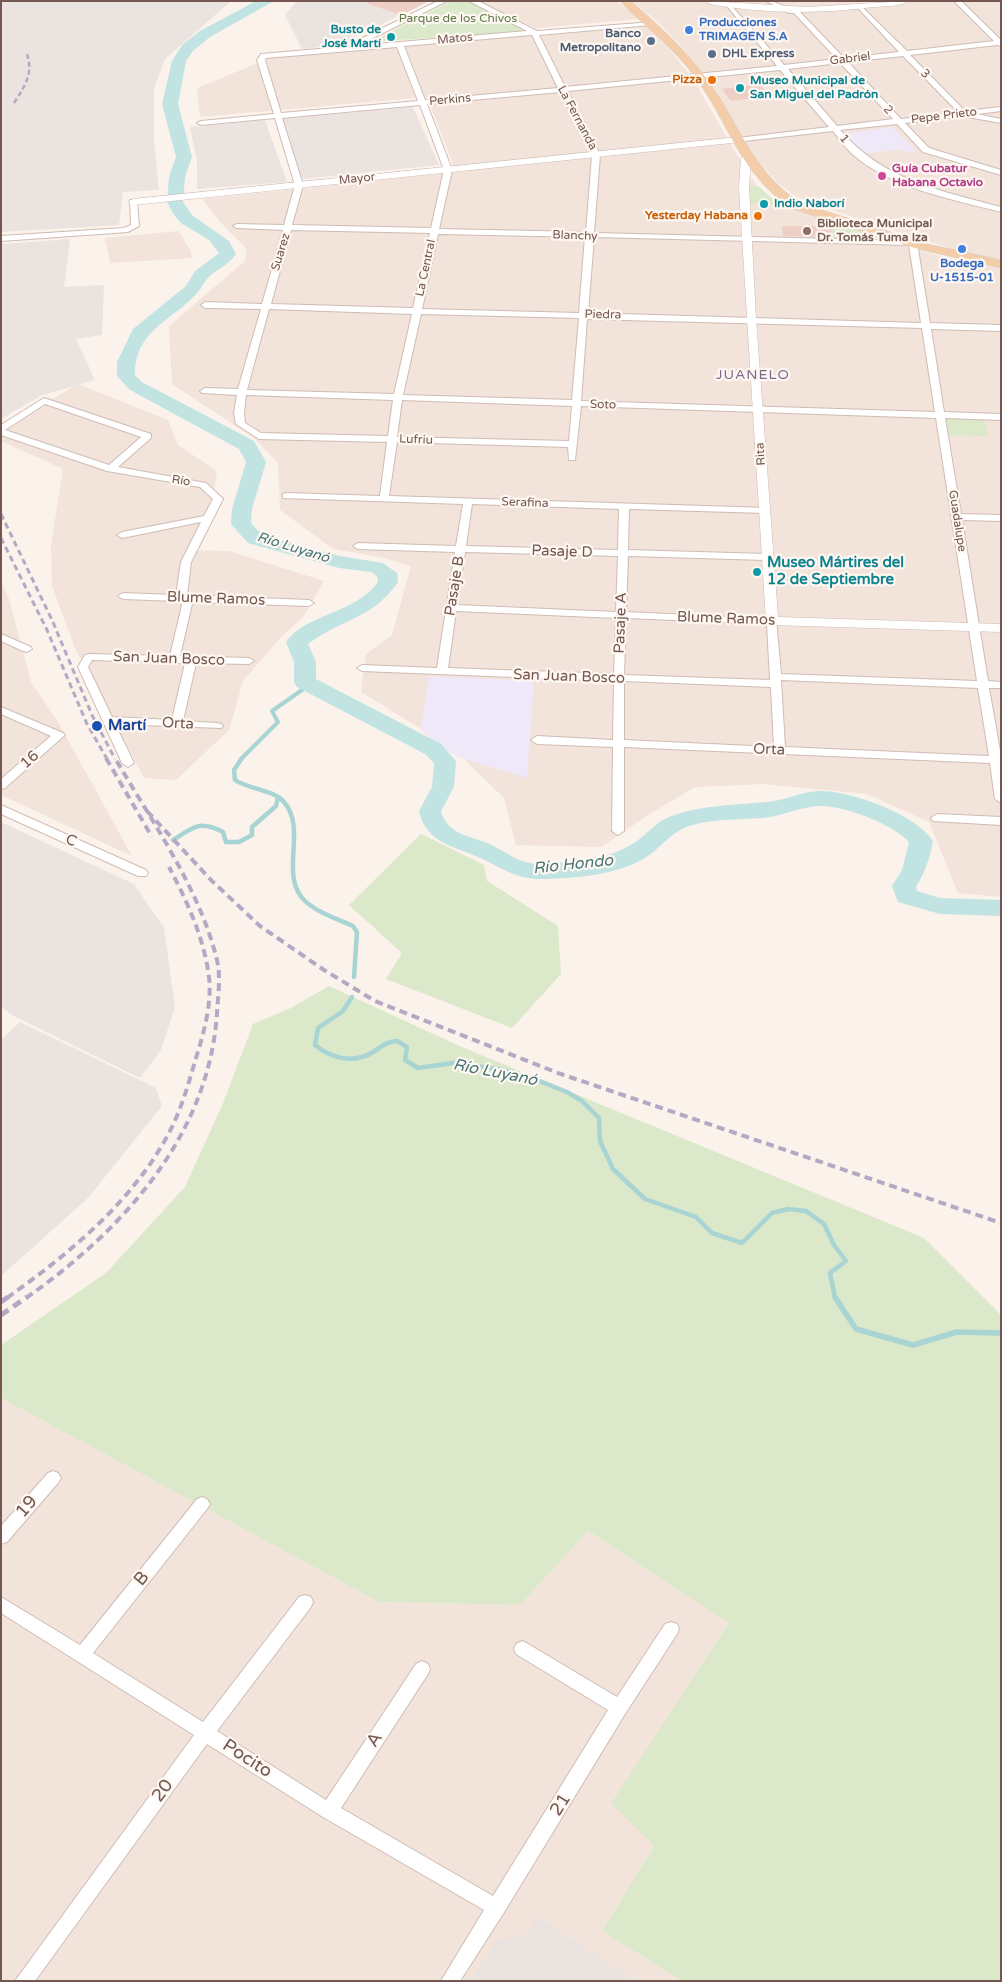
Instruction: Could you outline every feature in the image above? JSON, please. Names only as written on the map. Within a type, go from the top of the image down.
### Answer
[{"type":"main road","points":[[710,1],[794,12],[903,1]]},
{"type":"main road","points":[[625,2],[676,46],[699,77],[738,140],[746,158],[768,186],[794,204],[913,243],[972,259],[1001,264]]},
{"type":"street","points":[[344,48],[444,1]]},
{"type":"street","points":[[472,1],[534,32]]},
{"type":"street","points":[[768,1],[794,12]]},
{"type":"street","points":[[957,1],[1000,43]]},
{"type":"street","name":"1","points":[[729,5],[853,150],[868,164],[908,182],[1001,210]]},
{"type":"street","name":"3","points":[[859,6],[964,114]]},
{"type":"street","name":"2","points":[[794,12],[842,60],[926,150],[1001,173]]},
{"type":"street","name":"Matos","points":[[278,116],[260,60],[264,56],[651,23]]},
{"type":"street","name":"La Fernanda","points":[[534,32],[596,155],[578,404],[572,458]]},
{"type":"street","points":[[372,35],[368,40],[378,45]]},
{"type":"street","name":"Gabriel","points":[[699,77],[1000,43]]},
{"type":"street","points":[[400,44],[448,170]]},
{"type":"street","name":"Perkins","points":[[201,123],[699,77]]},
{"type":"street","name":"Pepe Prieto","points":[[738,140],[836,130],[1001,109]]},
{"type":"street","points":[[964,114],[1001,121]]},
{"type":"street","points":[[278,116],[299,185]]},
{"type":"street","name":"Mayor","points":[[1,239],[125,230],[134,226],[133,202],[738,140]]},
{"type":"street","name":"Rita","points":[[746,158],[744,187],[750,319],[765,510],[780,750]]},
{"type":"street","name":"La Central","points":[[384,499],[398,398],[448,170]]},
{"type":"street","name":"Suarez","points":[[259,436],[241,424],[238,413],[264,307],[289,227],[299,185]]},
{"type":"street","name":"Blanchy","points":[[237,226],[913,243]]},
{"type":"street","name":"Guadalupe","points":[[913,243],[939,415],[998,760],[1001,799]]},
{"type":"street","name":"Piedra","points":[[205,305],[750,319],[1001,328]]},
{"type":"street","name":"Soto","points":[[205,391],[758,411],[1001,417]]},
{"type":"street","points":[[1,431],[44,400],[148,436],[110,469]]},
{"type":"street","name":"Río","points":[[1,431],[110,469],[203,485],[218,499],[186,562],[181,598],[187,604],[174,660]]},
{"type":"street","name":"Lufriu","points":[[259,436],[573,444]]},
{"type":"street","name":"Serafina","points":[[286,496],[765,510]]},
{"type":"street","name":"Pasaje B","points":[[442,672],[468,501]]},
{"type":"street","name":"Pasaje A","points":[[618,831],[619,680],[624,506]]},
{"type":"street","points":[[956,517],[1001,518]]},
{"type":"street","points":[[122,535],[209,518]]},
{"type":"street","name":"Pasaje D","points":[[358,546],[767,557]]},
{"type":"street","name":"Blume Ramos","points":[[123,596],[309,603]]},
{"type":"street","name":"Blume Ramos","points":[[451,608],[1001,628]]},
{"type":"street","points":[[1,638],[27,649]]},
{"type":"street","name":"San Juan Bosco","points":[[108,720],[83,668],[89,657],[249,661]]},
{"type":"street","points":[[177,724],[191,661]]},
{"type":"street","name":"San Juan Bosco","points":[[362,668],[619,680],[1001,686]]},
{"type":"street","name":"16","points":[[1,710],[59,735],[1,785]]},
{"type":"street","points":[[108,720],[128,763]]},
{"type":"street","name":"Orta","points":[[108,720],[217,726]]},
{"type":"street","name":"Orta","points":[[537,740],[998,760]]},
{"type":"street","name":"C","points":[[1,809],[142,873]]},
{"type":"street","points":[[938,818],[1001,821]]},
{"type":"street","name":"19","points":[[1,1537],[53,1478]]},
{"type":"street","name":"B","points":[[82,1654],[202,1504]]},
{"type":"street","name":"20","points":[[24,1981],[206,1732],[304,1602]]},
{"type":"street","name":"Pocito","points":[[1,1604],[329,1811],[497,1908]]},
{"type":"street","name":"21","points":[[450,1981],[497,1908],[619,1708],[671,1629]]},
{"type":"street","points":[[522,1649],[619,1708]]},
{"type":"street","name":"A","points":[[329,1811],[422,1669]]},
{"type":"shaded area","points":[[1,1],[231,1],[165,59],[154,88],[154,140],[159,190],[123,192],[119,225],[1,232]]},
{"type":"shaded area","points":[[297,1],[429,1],[339,45],[302,49],[285,15]]},
{"type":"shaded area","points":[[477,1],[616,1],[639,19],[536,28]]},
{"type":"shaded area","points":[[632,1],[710,1],[729,5],[831,10],[903,1],[1001,1],[1001,262],[967,254],[828,209],[795,196],[779,184],[757,160],[709,81],[680,45],[658,22]]},
{"type":"shaded area","points":[[730,1],[874,1],[805,9]]},
{"type":"shaded area","points":[[645,25],[669,49],[693,79],[757,186],[778,204],[925,252],[972,264],[1001,267],[1001,897],[958,893],[929,822],[867,794],[763,784],[695,787],[648,815],[601,847],[516,845],[504,798],[463,758],[433,742],[421,729],[361,692],[366,654],[392,635],[411,566],[380,557],[333,549],[280,510],[278,463],[254,438],[172,384],[169,326],[245,261],[247,249],[220,222],[202,199],[456,172],[427,97],[200,117],[197,88],[275,56]]},
{"type":"shaded area","points":[[413,107],[439,165],[302,179],[282,119]]},
{"type":"shaded area","points":[[265,120],[287,182],[197,189],[197,162],[190,127]]},
{"type":"shaded area","points":[[892,127],[916,151],[906,153],[902,149],[862,154],[843,134]]},
{"type":"shaded area","points":[[179,231],[191,252],[192,258],[110,263],[105,238]]},
{"type":"shaded area","points":[[70,239],[64,287],[104,285],[102,335],[76,339],[95,380],[42,395],[1,419],[1,244]]},
{"type":"shaded area","points":[[78,384],[168,420],[178,445],[217,471],[213,501],[192,550],[229,551],[324,581],[304,616],[281,637],[243,681],[229,730],[176,780],[144,778],[75,648],[52,586],[51,545],[63,469],[1,441],[1,429]]},
{"type":"shaded area","points":[[1,581],[9,599],[31,682],[58,722],[132,856],[1,795]]},
{"type":"shaded area","points":[[429,676],[534,681],[527,778],[458,757],[433,742],[421,729]]},
{"type":"shaded area","points":[[1,822],[134,884],[164,928],[175,1007],[161,1050],[140,1078],[12,1015],[1,1007]]},
{"type":"shaded area","points":[[20,1022],[156,1088],[162,1106],[88,1198],[1,1276],[1,1040]]},
{"type":"shaded area","points":[[1,1398],[379,1602],[520,1605],[588,1531],[729,1623],[611,1803],[654,1846],[602,1931],[682,1981],[1,1981]]},
{"type":"shaded area","points":[[538,1917],[635,1981],[471,1981],[499,1939],[525,1934]]},
{"type":"green space","name":"Parque de los Chivos","points":[[451,1],[467,1],[523,29],[518,33],[379,41],[380,37]]},
{"type":"green space","points":[[758,186],[778,204],[748,204],[747,187]]},
{"type":"green space","points":[[834,223],[873,235],[874,239],[832,238],[831,226]]},
{"type":"green space","points":[[944,417],[984,419],[988,436],[947,435]]},
{"type":"green space","points":[[421,834],[484,865],[487,881],[558,926],[561,974],[512,1028],[386,979],[402,953],[349,905]]},
{"type":"green space","points":[[329,986],[464,1048],[924,1238],[1001,1315],[1001,1981],[682,1981],[602,1931],[654,1846],[611,1803],[729,1623],[588,1531],[520,1605],[379,1602],[1,1398],[1,1345],[106,1273],[185,1187],[224,1101],[253,1024],[291,1008]]},
{"type":"building","points":[[368,1],[429,1],[402,15],[368,4]]},
{"type":"building","points":[[759,84],[769,96],[731,101],[722,89]]},
{"type":"building","name":"Biblioteca Municipal Dr. Tomás Tuma Iza","points":[[782,226],[831,226],[832,237],[783,236]]},
{"type":"waterway","name":"Río Luyanó","points":[[267,1],[205,34],[187,48],[179,61],[170,104],[184,157],[177,177],[175,202],[179,212],[215,237],[223,244],[228,254],[220,263],[201,275],[192,289],[139,333],[126,362],[126,376],[136,386],[247,445],[256,462],[242,509],[241,524],[255,539],[339,562],[376,567],[387,573],[388,582],[379,594],[367,604],[316,629],[297,642],[305,662],[305,682],[433,749],[445,761],[443,787],[430,811],[434,824],[449,837],[483,850],[515,867],[544,871],[604,864],[630,856],[645,847],[670,826],[688,819],[713,814],[777,809],[813,799],[825,799],[862,808],[891,820],[904,827],[921,841],[916,865],[904,886],[906,896],[917,901],[940,906],[1001,908]]},
{"type":"waterway","name":"Río Luyanó","points":[[242,758],[278,722],[272,711],[302,690],[305,682]]},
{"type":"waterway","name":"Río Luyanó","points":[[242,758],[234,770],[235,780],[278,797]]},
{"type":"waterway","points":[[173,840],[192,829],[208,826],[223,832],[226,842],[239,842],[252,835],[252,827],[276,806],[278,797]]},
{"type":"waterway","name":"Río Luyanó","points":[[278,797],[284,802],[291,813],[294,826],[293,866],[297,890],[310,905],[353,926],[357,932],[354,977]]},
{"type":"waterway","name":"Río Luyanó","points":[[352,997],[343,1011],[318,1028],[315,1045],[322,1050],[337,1057],[352,1059],[367,1055],[388,1043],[397,1041],[407,1047],[405,1060],[418,1068],[453,1063],[498,1069],[527,1076],[567,1092],[582,1101],[599,1118],[600,1141],[613,1169],[645,1199],[696,1217],[712,1233],[742,1243],[772,1213],[788,1209],[806,1211],[824,1224],[834,1245],[846,1261],[830,1273],[835,1298]]},
{"type":"waterway","name":"Río Luyanó","points":[[835,1297],[856,1329],[913,1345],[957,1332],[1001,1333]]},
{"type":"railway","points":[[14,103],[28,78],[29,66],[26,51]]},
{"type":"railway","points":[[1,514],[52,620],[92,715],[115,759]]},
{"type":"railway","points":[[1,538],[47,630],[87,724],[107,759]]},
{"type":"railway","points":[[106,758],[152,837]]},
{"type":"railway","points":[[26,1298],[61,1272],[95,1242],[127,1211],[154,1176],[178,1140],[197,1100],[210,1058],[217,1013],[219,980],[217,960],[209,933],[187,881],[115,758]]},
{"type":"railway","points":[[147,811],[211,880],[260,926],[324,970],[375,1001],[558,1073],[1001,1223]]},
{"type":"railway","points":[[7,1298],[54,1263],[120,1202],[156,1155],[171,1129],[182,1103],[204,1028],[210,987],[207,962],[199,934],[169,867]]},
{"type":"railway","points":[[1,1302],[8,1297]]},
{"type":"railway","points":[[1,1315],[27,1297]]},
{"type":"place","name":"Producciones TRIMAGEN S.A","points":[[689,30]]},
{"type":"place","name":"Busto de José Martí","points":[[391,37]]},
{"type":"place","name":"Banco Metropolitano","points":[[651,41]]},
{"type":"place","name":"DHL Express","points":[[712,54]]},
{"type":"place","name":"Pizza","points":[[712,80]]},
{"type":"place","name":"Museo Municipal de San Miguel del Padrón","points":[[740,88]]},
{"type":"place","name":"Guía Cubatur Habana Octavio","points":[[882,176]]},
{"type":"place","name":"Indio Naborí","points":[[764,204]]},
{"type":"place","name":"Yesterday Habana","points":[[758,216]]},
{"type":"place","name":"Biblioteca Municipal Dr. Tomás Tuma Iza","points":[[807,231]]},
{"type":"place","name":"Bodega U-1515-01","points":[[962,249]]},
{"type":"place","name":"Museo Mártires del 12 de Septiembre","points":[[757,572]]},
{"type":"place","name":"Martí","points":[[97,726]]},
{"type":"district","name":"JUANELO","points":[[753,375]]},
{"type":"water label","name":"Río Hondo","points":[[573,865]]}]
